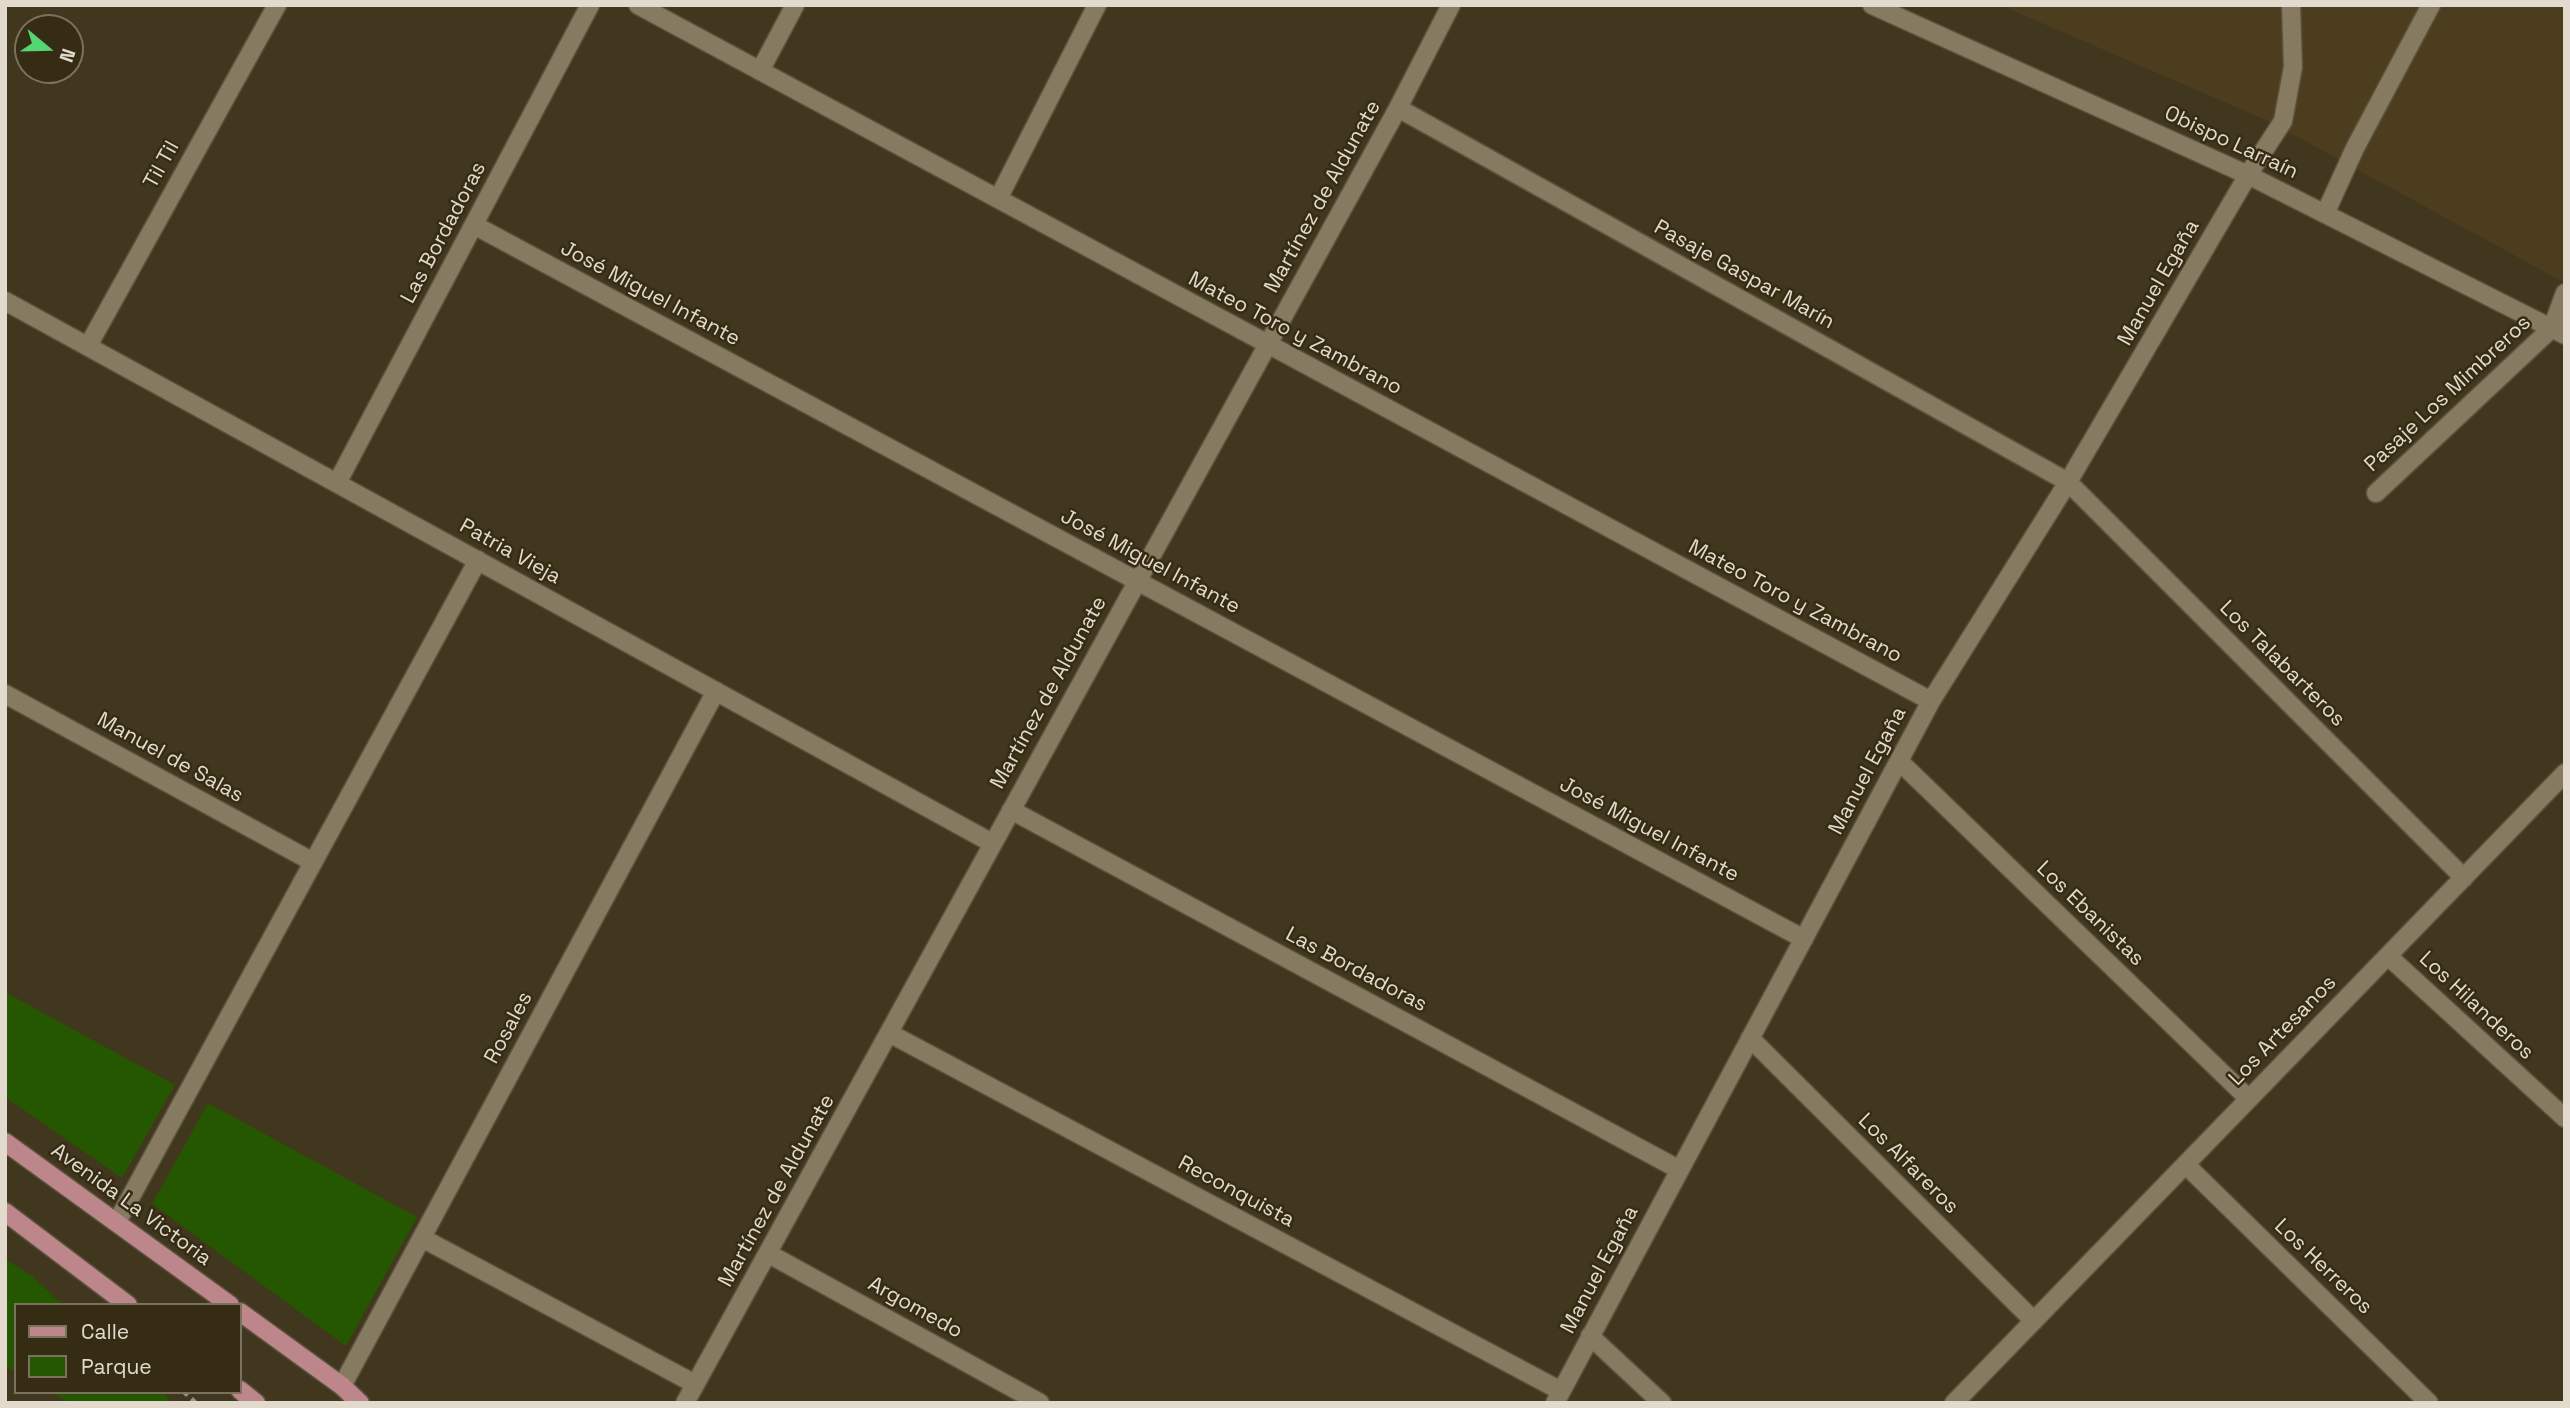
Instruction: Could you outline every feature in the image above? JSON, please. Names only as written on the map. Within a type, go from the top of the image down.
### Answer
[{"type":"main road","name":"Avenida La Victoria","points":[[5,1142],[227,1303]]},
{"type":"main road","points":[[5,1212],[125,1303]]},
{"type":"main road","points":[[242,1313],[342,1386],[360,1403]]},
{"type":"main road","points":[[242,1392],[256,1403]]},
{"type":"street","name":"Til Til","points":[[88,346],[277,5]]},
{"type":"street","name":"Las Bordadoras","points":[[337,483],[590,5]]},
{"type":"street","name":"Mateo Toro y Zambrano","points":[[638,5],[1931,701]]},
{"type":"street","points":[[760,71],[795,5]]},
{"type":"street","points":[[998,199],[1097,5]]},
{"type":"street","name":"Martínez de Aldunate","points":[[685,1403],[1398,108],[1451,5]]},
{"type":"street","name":"Obispo Larraín","points":[[1872,5],[2248,175],[2558,331]]},
{"type":"street","name":"Manuel Egaña","points":[[1558,1397],[1931,701],[2068,482],[2248,175],[2283,121],[2293,67],[2291,5]]},
{"type":"street","points":[[2325,214],[2355,148],[2431,5]]},
{"type":"street","name":"Pasaje Gaspar Marín","points":[[1398,108],[2068,482]]},
{"type":"street","name":"José Miguel Infante","points":[[474,225],[1804,939]]},
{"type":"street","points":[[2558,331],[2565,293]]},
{"type":"street","name":"Patria Vieja","points":[[5,300],[992,843]]},
{"type":"street","name":"Pasaje Los Mimbreros","points":[[2376,493],[2558,331]]},
{"type":"street","name":"Los Talabarteros","points":[[2068,482],[2464,877]]},
{"type":"street","points":[[117,1222],[478,560]]},
{"type":"street","name":"Rosales","points":[[342,1386],[716,691]]},
{"type":"street","name":"Manuel de Salas","points":[[5,694],[313,862]]},
{"type":"street","name":"Los Ebanistas","points":[[1899,761],[2249,1099]]},
{"type":"street","name":"Los Artesanos","points":[[1958,1401],[2565,773]]},
{"type":"street","name":"Las Bordadoras","points":[[1011,810],[1680,1170]]},
{"type":"street","name":"Los Hilanderos","points":[[2388,956],[2565,1118]]},
{"type":"street","name":"Reconquista","points":[[889,1033],[1558,1397]]},
{"type":"street","name":"Los Alfareros","points":[[1751,1038],[2034,1321]]},
{"type":"street","name":"Los Herreros","points":[[2186,1165],[2429,1403]]},
{"type":"street","points":[[422,1238],[695,1384]]},
{"type":"street","name":"Argomedo","points":[[769,1254],[1040,1403]]},
{"type":"street","points":[[1590,1336],[1662,1403]]},
{"type":"shaded area","points":[[2000,5],[2565,5],[2565,283],[2268,121]]},
{"type":"green space","points":[[5,992],[175,1085],[122,1178],[5,1097]]},
{"type":"green space","points":[[208,1103],[417,1217],[346,1346],[152,1204]]},
{"type":"green space","points":[[5,1259],[32,1276],[61,1303],[14,1303],[14,1371],[5,1366]]},
{"type":"green space","points":[[54,1394],[164,1394],[173,1403],[69,1403]]}]
